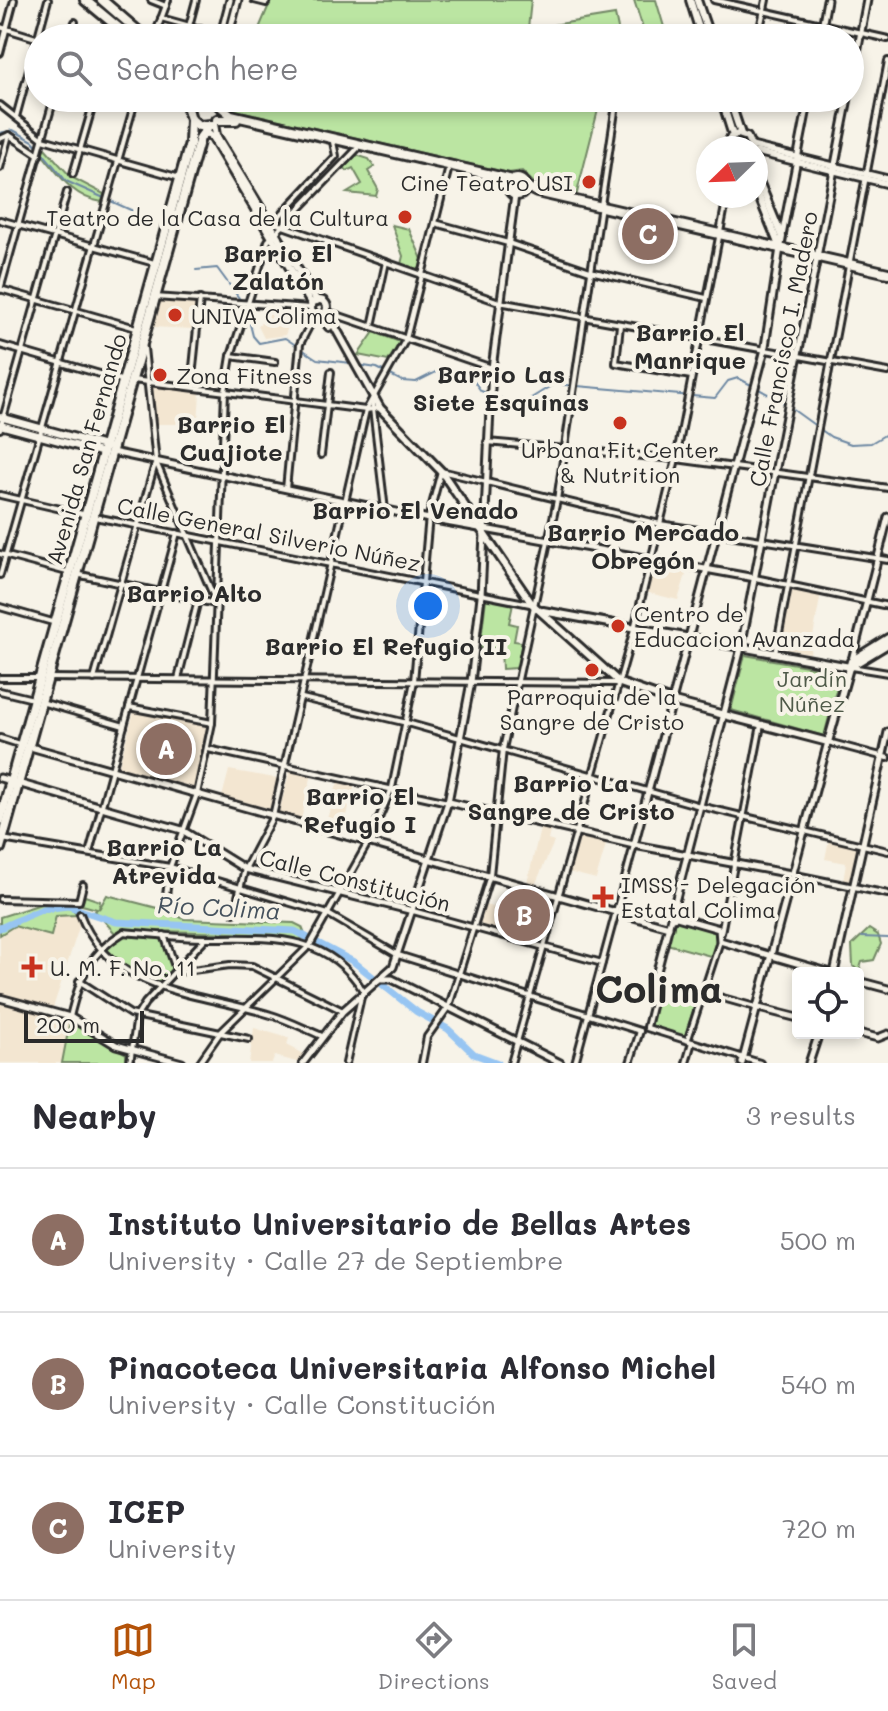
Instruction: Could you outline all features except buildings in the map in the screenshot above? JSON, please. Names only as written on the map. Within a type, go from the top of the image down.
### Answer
[{"type":"main road","points":[[85,0],[114,24]]},
{"type":"main road","points":[[102,0],[130,24]]},
{"type":"main road","points":[[690,0],[698,24]]},
{"type":"main road","points":[[697,0],[705,24]]},
{"type":"main road","name":"Avenida San Fernando","points":[[177,206],[180,178],[192,135],[191,112]]},
{"type":"main road","name":"Avenida San Fernando","points":[[9,785],[25,745],[177,206],[213,112]]},
{"type":"main road","points":[[228,112],[517,188],[719,234],[778,242],[817,257],[888,273]]},
{"type":"main road","points":[[725,112],[733,136],[741,134],[734,112]]},
{"type":"main road","points":[[209,125],[230,118],[517,188]]},
{"type":"main road","points":[[191,119],[209,125],[216,135],[317,309],[374,398],[376,408],[449,481],[532,604],[620,683],[674,702],[828,742],[851,664]]},
{"type":"main road","points":[[764,208],[778,242]]},
{"type":"main road","points":[[767,208],[778,242]]},
{"type":"main road","name":"Avenida San Fernando","points":[[141,334],[155,297],[160,265]]},
{"type":"main road","points":[[1,422],[108,450]]},
{"type":"main road","points":[[542,611],[775,654],[851,664],[888,641]]},
{"type":"main road","points":[[0,820],[9,785]]},
{"type":"main road","points":[[1,841],[9,785]]},
{"type":"street","points":[[0,53],[14,0]]},
{"type":"street","points":[[41,24],[48,0]]},
{"type":"street","points":[[151,0],[167,3],[159,24]]},
{"type":"street","points":[[190,24],[196,0]]},
{"type":"street","points":[[223,24],[230,0]]},
{"type":"street","points":[[233,24],[238,0]]},
{"type":"street","points":[[254,0],[266,2]]},
{"type":"street","points":[[714,0],[818,24]]},
{"type":"street","points":[[761,24],[766,0]]},
{"type":"street","points":[[822,24],[827,0]]},
{"type":"street","points":[[863,24],[867,0]]},
{"type":"street","points":[[161,18],[182,24]]},
{"type":"street","points":[[0,27],[24,34]]},
{"type":"street","points":[[864,34],[888,39]]},
{"type":"street","points":[[775,654],[888,61]]},
{"type":"street","points":[[16,118],[24,88]]},
{"type":"street","points":[[0,105],[43,141],[180,178]]},
{"type":"street","points":[[50,112],[0,290],[76,311],[141,334],[156,462],[217,604]]},
{"type":"street","points":[[73,174],[91,112]]},
{"type":"street","points":[[0,575],[3,555],[132,112]]},
{"type":"street","points":[[422,1063],[431,1029],[449,1006],[490,875],[503,749],[557,500],[615,112]]},
{"type":"street","points":[[575,1063],[674,702],[765,350],[778,242],[807,112]]},
{"type":"street","name":"Calle Francisco I. Madero","points":[[656,982],[740,647],[845,112]]},
{"type":"street","points":[[9,135],[39,154]]},
{"type":"street","points":[[0,139],[9,135]]},
{"type":"street","points":[[0,168],[9,135]]},
{"type":"street","points":[[165,902],[170,867],[197,794],[212,723],[225,392],[231,356],[272,228],[336,156],[333,142]]},
{"type":"street","points":[[272,228],[282,225],[357,149]]},
{"type":"street","points":[[768,152],[888,182]]},
{"type":"street","points":[[234,913],[245,869],[273,816],[366,410],[406,339],[448,171]]},
{"type":"street","points":[[307,188],[313,194]]},
{"type":"street","points":[[392,979],[393,967],[448,802],[471,682],[481,595],[492,368],[517,188]]},
{"type":"street","points":[[1,422],[67,192]]},
{"type":"street","points":[[511,1063],[542,945],[620,683],[660,524],[676,459],[724,208]]},
{"type":"street","points":[[0,220],[160,265]]},
{"type":"street","points":[[435,223],[508,243],[590,271],[706,298]]},
{"type":"street","points":[[282,225],[499,302],[888,372]]},
{"type":"street","points":[[372,326],[386,262]]},
{"type":"street","points":[[155,297],[317,309],[492,368]]},
{"type":"street","points":[[191,387],[200,299]]},
{"type":"street","points":[[286,489],[300,344],[317,309]]},
{"type":"street","points":[[620,324],[616,363],[691,376]]},
{"type":"street","points":[[0,345],[128,380],[366,410],[376,408],[385,510]]},
{"type":"street","points":[[231,356],[275,362]]},
{"type":"street","points":[[321,455],[331,372]]},
{"type":"street","points":[[487,442],[676,459],[888,488]]},
{"type":"street","points":[[108,450],[429,519],[548,538],[888,606]]},
{"type":"street","points":[[94,679],[156,462]]},
{"type":"street","points":[[199,1063],[220,1033],[310,945],[369,841],[392,788],[414,681],[429,519],[441,471],[718,536],[888,560]]},
{"type":"street","points":[[449,481],[453,474]]},
{"type":"street","name":"Calle General Silverio Núñez","points":[[0,495],[89,516],[532,604]]},
{"type":"street","points":[[888,517],[851,664],[888,673]]},
{"type":"street","points":[[89,853],[177,533]]},
{"type":"street","points":[[3,555],[121,585],[217,604]]},
{"type":"street","points":[[178,679],[198,600]]},
{"type":"street","points":[[0,607],[59,624]]},
{"type":"street","points":[[0,678],[620,683]]},
{"type":"street","points":[[0,691],[124,726]]},
{"type":"street","points":[[302,698],[503,749],[700,806],[888,851]]},
{"type":"street","points":[[129,707],[212,723]]},
{"type":"street","points":[[686,1063],[699,997],[705,993],[736,865],[761,725]]},
{"type":"street","points":[[834,967],[886,758],[888,732]]},
{"type":"street","points":[[0,738],[669,927]]},
{"type":"street","points":[[743,1061],[828,742],[886,758]]},
{"type":"street","points":[[208,749],[392,788],[496,815],[634,845],[888,894]]},
{"type":"street","name":"Calle Constitución","points":[[0,778],[9,785],[102,805],[182,830],[245,869],[340,891],[602,963]]},
{"type":"street","points":[[1,841],[170,867],[328,914],[398,955],[640,1031],[647,1028],[743,1061],[760,1063]]},
{"type":"street","points":[[0,899],[79,901],[83,885]]},
{"type":"street","points":[[80,914],[86,930],[100,948],[141,982],[270,1015],[322,1036]]},
{"type":"street","points":[[671,919],[719,929],[720,937]]},
{"type":"street","points":[[70,1017],[79,981],[100,948],[124,932],[206,938],[281,938],[310,945],[351,971],[364,992],[346,1063]]},
{"type":"street","points":[[164,935],[177,972]]},
{"type":"street","points":[[720,937],[811,967]]},
{"type":"street","points":[[130,1063],[137,1016],[159,987],[177,972],[206,938]]},
{"type":"street","points":[[177,972],[230,965],[252,966],[343,1011]]},
{"type":"street","points":[[303,1063],[343,1011],[393,967]]},
{"type":"street","points":[[381,978],[392,979],[449,1006],[560,1063]]},
{"type":"street","points":[[79,981],[137,1016],[249,1039]]},
{"type":"street","points":[[647,1028],[656,982],[699,997]]},
{"type":"street","points":[[864,983],[888,989]]},
{"type":"street","points":[[705,993],[792,1016]]},
{"type":"street","points":[[0,998],[70,1017],[132,1051],[182,1063]]},
{"type":"street","points":[[630,1063],[640,1031]]},
{"type":"street","points":[[864,1034],[888,1037]]},
{"type":"street","points":[[809,1063],[817,1039]]},
{"type":"shaded area","name":"UNIVA Colima","points":[[159,301],[196,303],[194,329],[151,327]]},
{"type":"shaded area","points":[[276,306],[295,309],[285,335],[264,338],[258,326]]},
{"type":"shaded area","points":[[151,387],[200,392],[198,424],[156,424]]},
{"type":"shaded area","points":[[652,561],[688,568],[678,600],[645,592]]},
{"type":"shaded area","points":[[789,588],[821,593],[810,653],[778,648]]},
{"type":"shaded area","points":[[134,712],[208,727],[194,789],[118,768]]},
{"type":"shaded area","points":[[229,770],[280,779],[272,809],[222,797]]},
{"type":"shaded area","points":[[290,770],[312,774],[301,820],[279,812]]},
{"type":"shaded area","points":[[338,781],[355,784],[343,831],[325,826]]},
{"type":"shaded area","points":[[541,825],[551,827],[548,840],[554,842],[535,885],[527,883]]},
{"type":"shaded area","points":[[581,835],[607,841],[596,879],[568,872]]},
{"type":"shaded area","points":[[829,839],[861,848],[853,884],[843,882],[846,863],[825,859]]},
{"type":"shaded area","points":[[525,889],[536,892],[533,904],[549,909],[543,932],[532,929],[529,938],[479,924],[482,904],[502,910],[506,897],[523,902]]},
{"type":"shaded area","name":"U. M. F. No. 11","points":[[58,914],[76,915],[80,924],[53,1008],[0,995],[0,935],[14,926],[50,936]]},
{"type":"shaded area","points":[[0,1000],[70,1021],[62,1063],[0,1063]]},
{"type":"shaded area","points":[[254,1028],[289,1038],[287,1045],[306,1055],[300,1063],[275,1056],[272,1063],[249,1063]]},
{"type":"green space","points":[[271,0],[531,0],[529,24],[261,24]]},
{"type":"green space","points":[[634,0],[656,0],[663,24],[642,24]]},
{"type":"green space","points":[[615,15],[617,24],[559,24]]},
{"type":"green space","points":[[244,112],[597,112],[577,193],[534,183],[522,171],[509,173]]},
{"type":"green space","points":[[44,147],[71,177],[104,194],[102,202],[75,191],[42,154]]},
{"type":"green space","points":[[356,155],[369,159],[374,167],[368,171],[378,189],[376,196],[347,193],[362,184],[353,168],[347,171],[344,167]]},
{"type":"green space","points":[[392,225],[409,229],[422,259],[419,270],[401,264],[403,256]]},
{"type":"green space","points":[[374,332],[400,342],[388,361],[358,355]]},
{"type":"green space","points":[[486,599],[513,604],[509,623],[517,625],[514,641],[522,642],[517,668],[502,669],[501,648],[480,648]]},
{"type":"green space","name":"Jardín Núñez","points":[[745,655],[841,672],[824,736],[731,710]]},
{"type":"green space","points":[[107,895],[165,910],[184,919],[294,923],[302,927],[306,937],[299,940],[232,933],[122,930],[115,933],[95,911],[97,909],[82,905],[85,896],[100,901],[99,909]]},
{"type":"green space","points":[[41,904],[71,904],[76,915],[56,916],[51,936],[14,926],[0,935],[0,917]]},
{"type":"green space","points":[[676,919],[718,931],[714,957],[667,944]]},
{"type":"green space","points":[[869,929],[878,935],[881,944],[874,960],[862,962],[860,967],[853,966],[852,945]]},
{"type":"green space","points":[[124,936],[162,939],[174,970],[158,984],[127,968],[106,949]]},
{"type":"green space","points":[[659,989],[696,1001],[685,1036],[649,1026]]},
{"type":"green space","points":[[70,1021],[126,1054],[126,1063],[62,1063]]},
{"type":"waterway","points":[[0,133],[13,130],[33,141],[66,181],[133,211],[138,219],[136,229]]},
{"type":"waterway","points":[[196,270],[217,268],[239,298]]},
{"type":"waterway","points":[[249,320],[253,336],[259,343],[285,338],[317,359],[351,363]]},
{"type":"waterway","points":[[357,365],[377,368],[402,381],[416,382],[444,368],[468,373],[481,391],[520,405],[554,384],[715,398],[728,381],[738,378],[781,401],[831,437],[851,444],[871,443],[888,433]]},
{"type":"waterway","name":"Río Colima","points":[[0,928],[43,909],[68,906],[116,922],[295,931],[354,962],[417,1012],[448,1029],[474,1054],[498,1063]]},
{"type":"waterway","points":[[862,937],[888,938]]},
{"type":"place","name":"Cine Teatro USI","points":[[589,182]]},
{"type":"place","name":"Teatro de la Casa de la Cultura","points":[[405,217]]},
{"type":"place","name":"ICEP","points":[[648,234]]},
{"type":"place","name":"UNIVA Colima","points":[[175,315]]},
{"type":"place","name":"Zona Fitness","points":[[160,375]]},
{"type":"place","name":"Urbana Fit Center & Nutrition","points":[[620,423]]},
{"type":"place","name":"Centro de Educacion Avanzada","points":[[618,626]]},
{"type":"place","name":"Parroquia de la Sangre de Cristo","points":[[592,670]]},
{"type":"place","name":"Instituto Universitario de Bellas Artes","points":[[166,749]]},
{"type":"place","name":"IMSS - Delegación Estatal Colima","points":[[603,897]]},
{"type":"place","name":"Pinacoteca Universitaria Alfonso Michel","points":[[524,915]]},
{"type":"place","name":"U. M. F. No. 11","points":[[32,967]]},
{"type":"district","name":"Barrio El Zalatón","points":[[278,266]]},
{"type":"district","name":"Barrio El Manrique","points":[[690,345]]},
{"type":"district","name":"Barrio Las Siete Esquinas","points":[[501,387]]},
{"type":"district","name":"Barrio El Cuajiote","points":[[231,437]]},
{"type":"district","name":"Barrio El Venado","points":[[415,509]]},
{"type":"district","name":"Barrio Mercado Obregón","points":[[643,545]]},
{"type":"district","name":"Barrio Alto","points":[[194,592]]},
{"type":"district","name":"Barrio El Refugio II","points":[[386,645]]},
{"type":"district","name":"Barrio La Sangre de Cristo","points":[[571,796]]},
{"type":"district","name":"Barrio El Refugio I","points":[[360,809]]},
{"type":"district","name":"Barrio La Atrevida","points":[[164,860]]},
{"type":"district","name":"Colima","points":[[659,988]]}]
